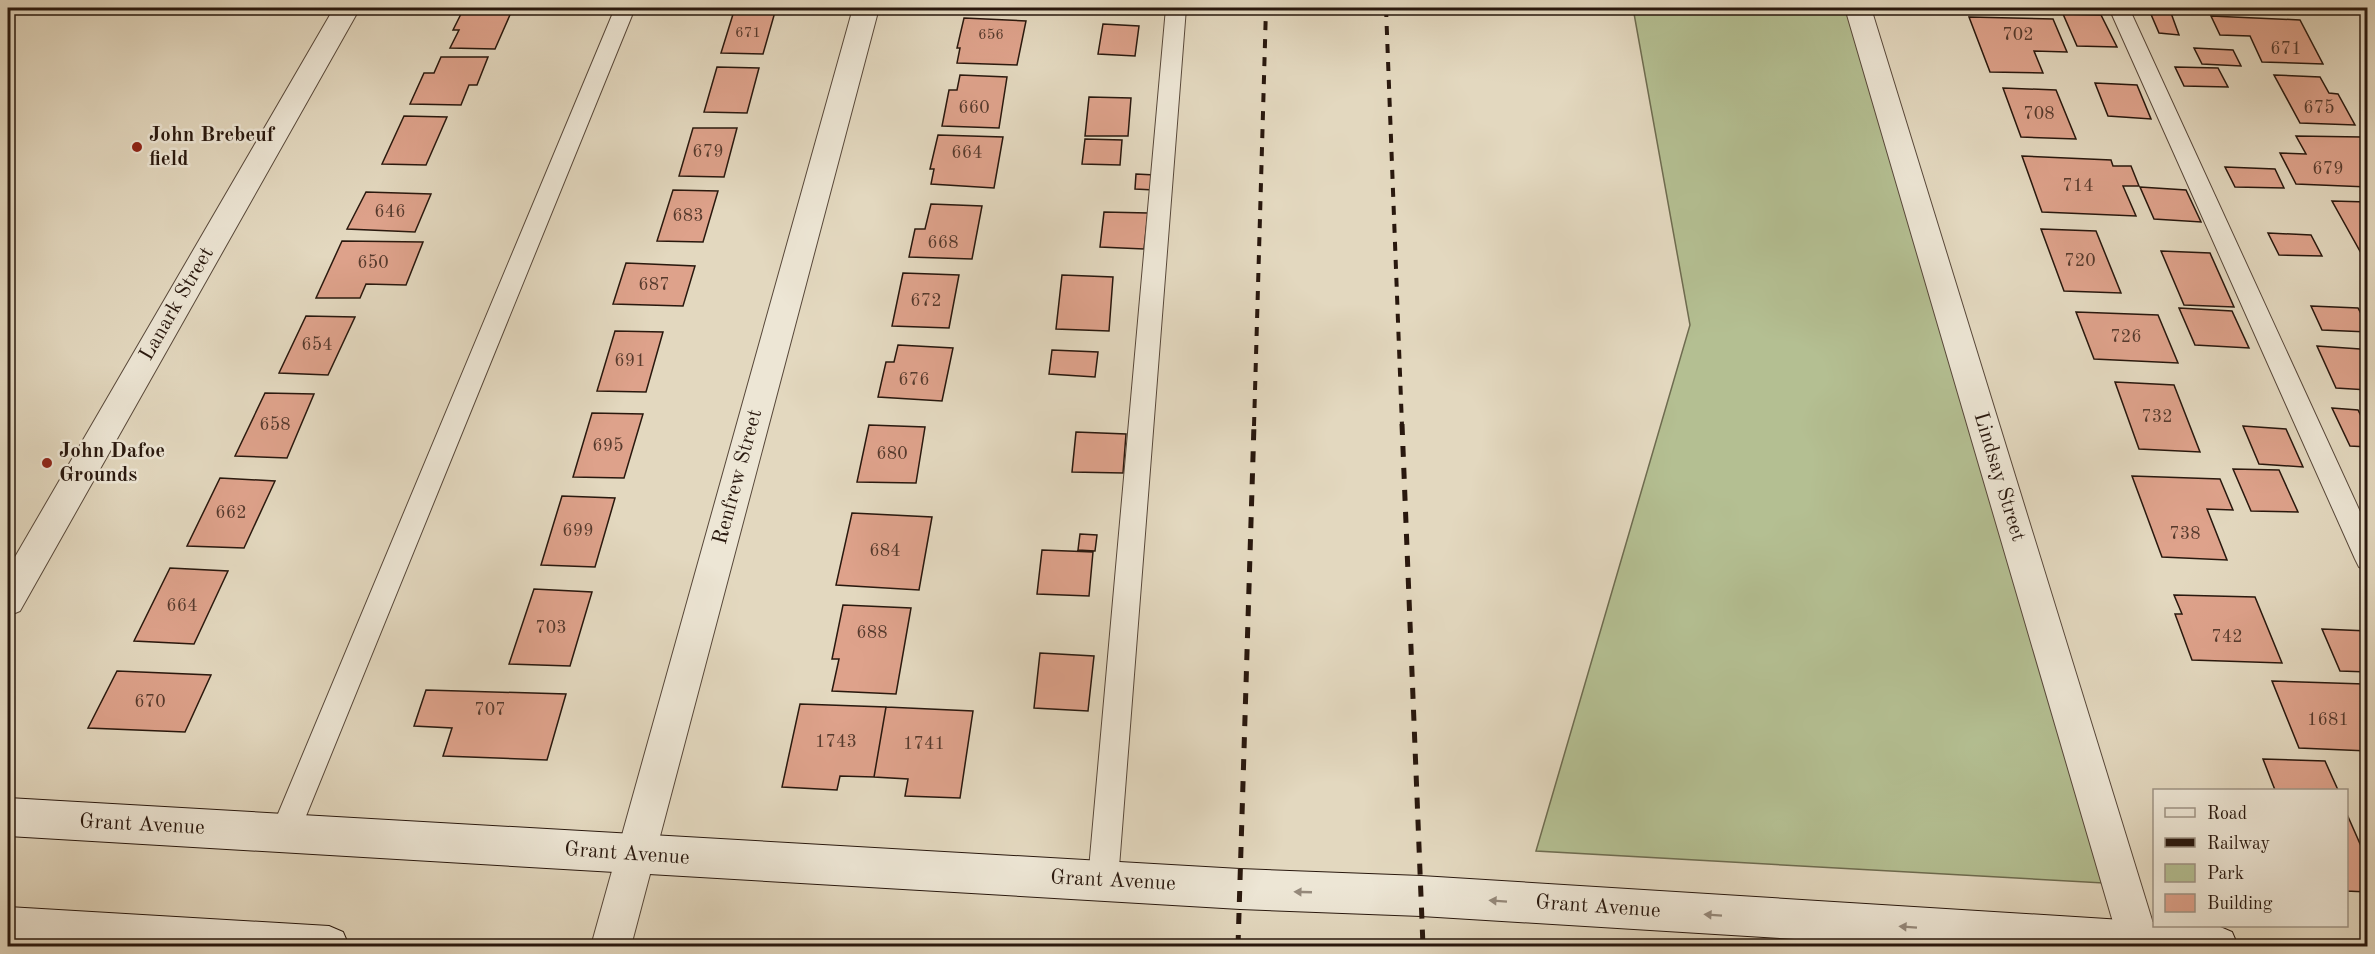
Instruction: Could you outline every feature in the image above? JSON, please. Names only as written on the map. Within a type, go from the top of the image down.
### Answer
[{"type":"street","name":"Lanark Street","points":[[8,600],[346,8]]},
{"type":"street","name":"Renfrew Street","points":[[612,946],[635,854],[866,8]]},
{"type":"street","name":"Lindsay Street","points":[[1858,8],[2139,944]]},
{"type":"street","name":"Grant Avenue","points":[[8,817],[1240,889],[1421,896],[2139,944],[2218,946]]},
{"type":"street","points":[[8,927],[241,943],[329,946]]},
{"type":"lane","points":[[285,833],[625,8]]},
{"type":"lane","points":[[1103,880],[1176,8]]},
{"type":"lane","points":[[2119,8],[2367,559]]},
{"type":"green space","points":[[1633,8],[1858,8],[2121,884],[1536,851],[1690,325]]},
{"type":"building","points":[[464,8],[513,8],[495,49],[450,48],[459,30],[453,30]]},
{"type":"building","points":[[966,8],[1020,8],[1019,13],[965,11]]},
{"type":"building","points":[[734,11],[775,12],[763,54],[721,53]]},
{"type":"building","points":[[2150,12],[2171,13],[2179,35],[2159,33]]},
{"type":"building","points":[[2063,14],[2101,15],[2117,47],[2077,46]]},
{"type":"building","points":[[2211,16],[2300,20],[2323,64],[2262,62],[2250,36],[2220,35]]},
{"type":"building","points":[[1969,17],[2053,19],[2067,52],[2034,51],[2043,73],[1990,72]]},
{"type":"building","points":[[964,18],[1026,21],[1017,65],[957,63],[960,48],[957,48]]},
{"type":"building","points":[[1103,24],[1139,26],[1135,56],[1098,54]]},
{"type":"building","points":[[2194,48],[2233,50],[2241,66],[2202,64]]},
{"type":"building","points":[[441,57],[488,57],[477,85],[469,85],[461,105],[410,104],[424,73],[434,73]]},
{"type":"building","points":[[717,67],[759,68],[747,113],[704,112]]},
{"type":"building","points":[[2175,67],[2218,68],[2228,87],[2184,86]]},
{"type":"building","points":[[960,75],[1007,77],[999,128],[942,126],[949,90],[957,90]]},
{"type":"building","points":[[2274,75],[2320,77],[2329,93],[2338,94],[2355,125],[2300,123]]},
{"type":"building","points":[[2095,83],[2137,85],[2151,119],[2108,116]]},
{"type":"building","points":[[2003,88],[2056,90],[2076,139],[2021,137]]},
{"type":"building","points":[[1089,97],[1131,98],[1128,136],[1085,136]]},
{"type":"building","points":[[404,116],[447,117],[426,165],[382,164]]},
{"type":"building","points":[[693,128],[737,128],[724,177],[679,176]]},
{"type":"building","points":[[938,135],[1003,137],[994,188],[931,184],[934,169],[930,169]]},
{"type":"building","points":[[2296,136],[2362,137],[2368,148],[2368,187],[2296,184],[2280,153],[2306,154]]},
{"type":"building","points":[[1085,139],[1122,140],[1120,165],[1082,164]]},
{"type":"building","points":[[2022,156],[2111,160],[2113,166],[2131,166],[2139,186],[2123,186],[2136,216],[2042,212]]},
{"type":"building","points":[[2225,167],[2275,169],[2284,188],[2235,187]]},
{"type":"building","points":[[1136,174],[1155,175],[1154,190],[1135,189]]},
{"type":"building","points":[[2140,187],[2186,190],[2201,222],[2154,219]]},
{"type":"building","points":[[673,190],[718,191],[703,242],[657,241]]},
{"type":"building","points":[[366,192],[431,194],[415,232],[347,229]]},
{"type":"building","points":[[2332,201],[2368,202],[2368,253],[2361,253]]},
{"type":"building","points":[[931,204],[982,206],[972,259],[909,257],[915,229],[925,229]]},
{"type":"building","points":[[1104,212],[1148,213],[1144,249],[1100,247]]},
{"type":"building","points":[[2041,229],[2096,231],[2121,293],[2064,291]]},
{"type":"building","points":[[2268,233],[2311,235],[2322,256],[2279,255]]},
{"type":"building","points":[[342,241],[423,242],[406,285],[366,284],[360,298],[316,298]]},
{"type":"building","points":[[2161,251],[2210,253],[2234,307],[2184,305]]},
{"type":"building","points":[[626,263],[695,266],[683,306],[613,304]]},
{"type":"building","points":[[903,273],[959,275],[949,328],[892,326]]},
{"type":"building","points":[[1062,275],[1113,277],[1109,331],[1056,329]]},
{"type":"building","points":[[2311,306],[2358,308],[2368,327],[2368,332],[2322,330]]},
{"type":"building","points":[[2179,308],[2232,311],[2249,348],[2195,345]]},
{"type":"building","points":[[2076,312],[2158,315],[2178,363],[2094,359]]},
{"type":"building","points":[[306,316],[355,317],[328,375],[279,373]]},
{"type":"building","points":[[615,331],[663,332],[646,392],[597,391]]},
{"type":"building","points":[[898,345],[953,348],[942,401],[878,397],[886,362],[894,362]]},
{"type":"building","points":[[2317,346],[2360,349],[2368,365],[2368,390],[2336,388]]},
{"type":"building","points":[[1052,350],[1098,352],[1095,377],[1049,374]]},
{"type":"building","points":[[2115,382],[2174,385],[2200,452],[2139,449]]},
{"type":"building","points":[[265,393],[314,394],[287,458],[235,456]]},
{"type":"building","points":[[2332,408],[2358,410],[2368,430],[2368,447],[2350,446]]},
{"type":"building","points":[[592,413],[643,414],[624,478],[573,477]]},
{"type":"building","points":[[869,425],[925,427],[916,483],[857,482]]},
{"type":"building","points":[[2243,426],[2286,429],[2303,467],[2259,464]]},
{"type":"building","points":[[1076,432],[1126,434],[1123,473],[1072,472]]},
{"type":"building","points":[[2233,469],[2279,470],[2298,512],[2251,511]]},
{"type":"building","points":[[2132,476],[2220,479],[2233,510],[2207,509],[2227,560],[2162,557]]},
{"type":"building","points":[[220,478],[275,481],[244,548],[187,546]]},
{"type":"building","points":[[562,496],[615,498],[595,567],[541,565]]},
{"type":"building","points":[[852,513],[932,517],[919,590],[836,585]]},
{"type":"building","points":[[1080,534],[1097,535],[1095,551],[1078,550]]},
{"type":"building","points":[[1042,550],[1093,552],[1089,596],[1037,594]]},
{"type":"building","points":[[170,568],[228,571],[194,644],[134,641]]},
{"type":"building","points":[[534,589],[592,592],[570,666],[509,664]]},
{"type":"building","points":[[2174,595],[2255,597],[2282,663],[2192,660],[2175,614],[2182,614]]},
{"type":"building","points":[[843,605],[911,608],[896,694],[832,691],[839,659],[832,659]]},
{"type":"building","points":[[2322,629],[2368,631],[2368,672],[2340,671]]},
{"type":"building","points":[[1040,653],[1094,656],[1088,711],[1034,708]]},
{"type":"building","points":[[117,671],[211,675],[185,732],[88,728]]},
{"type":"building","points":[[2272,681],[2364,684],[2368,692],[2368,751],[2299,748]]},
{"type":"building","points":[[426,690],[566,694],[547,760],[443,756],[452,728],[414,726]]},
{"type":"building","points":[[800,704],[886,707],[874,777],[840,776],[837,790],[782,787]]},
{"type":"building","points":[[886,707],[973,711],[960,798],[905,796],[908,779],[874,777]]},
{"type":"building","points":[[2263,759],[2325,761],[2338,789],[2275,789]]},
{"type":"building","points":[[2348,817],[2368,862],[2368,892],[2348,891]]},
{"type":"railway","points":[[1254,426],[1266,8]]},
{"type":"railway","points":[[1386,8],[1402,426]]},
{"type":"railway","points":[[1238,946],[1254,424]]},
{"type":"railway","points":[[1402,424],[1423,946]]},
{"type":"place","name":"John Brebeuf field","points":[[137,147]]},
{"type":"place","name":"John Dafoe Grounds","points":[[47,463]]}]
